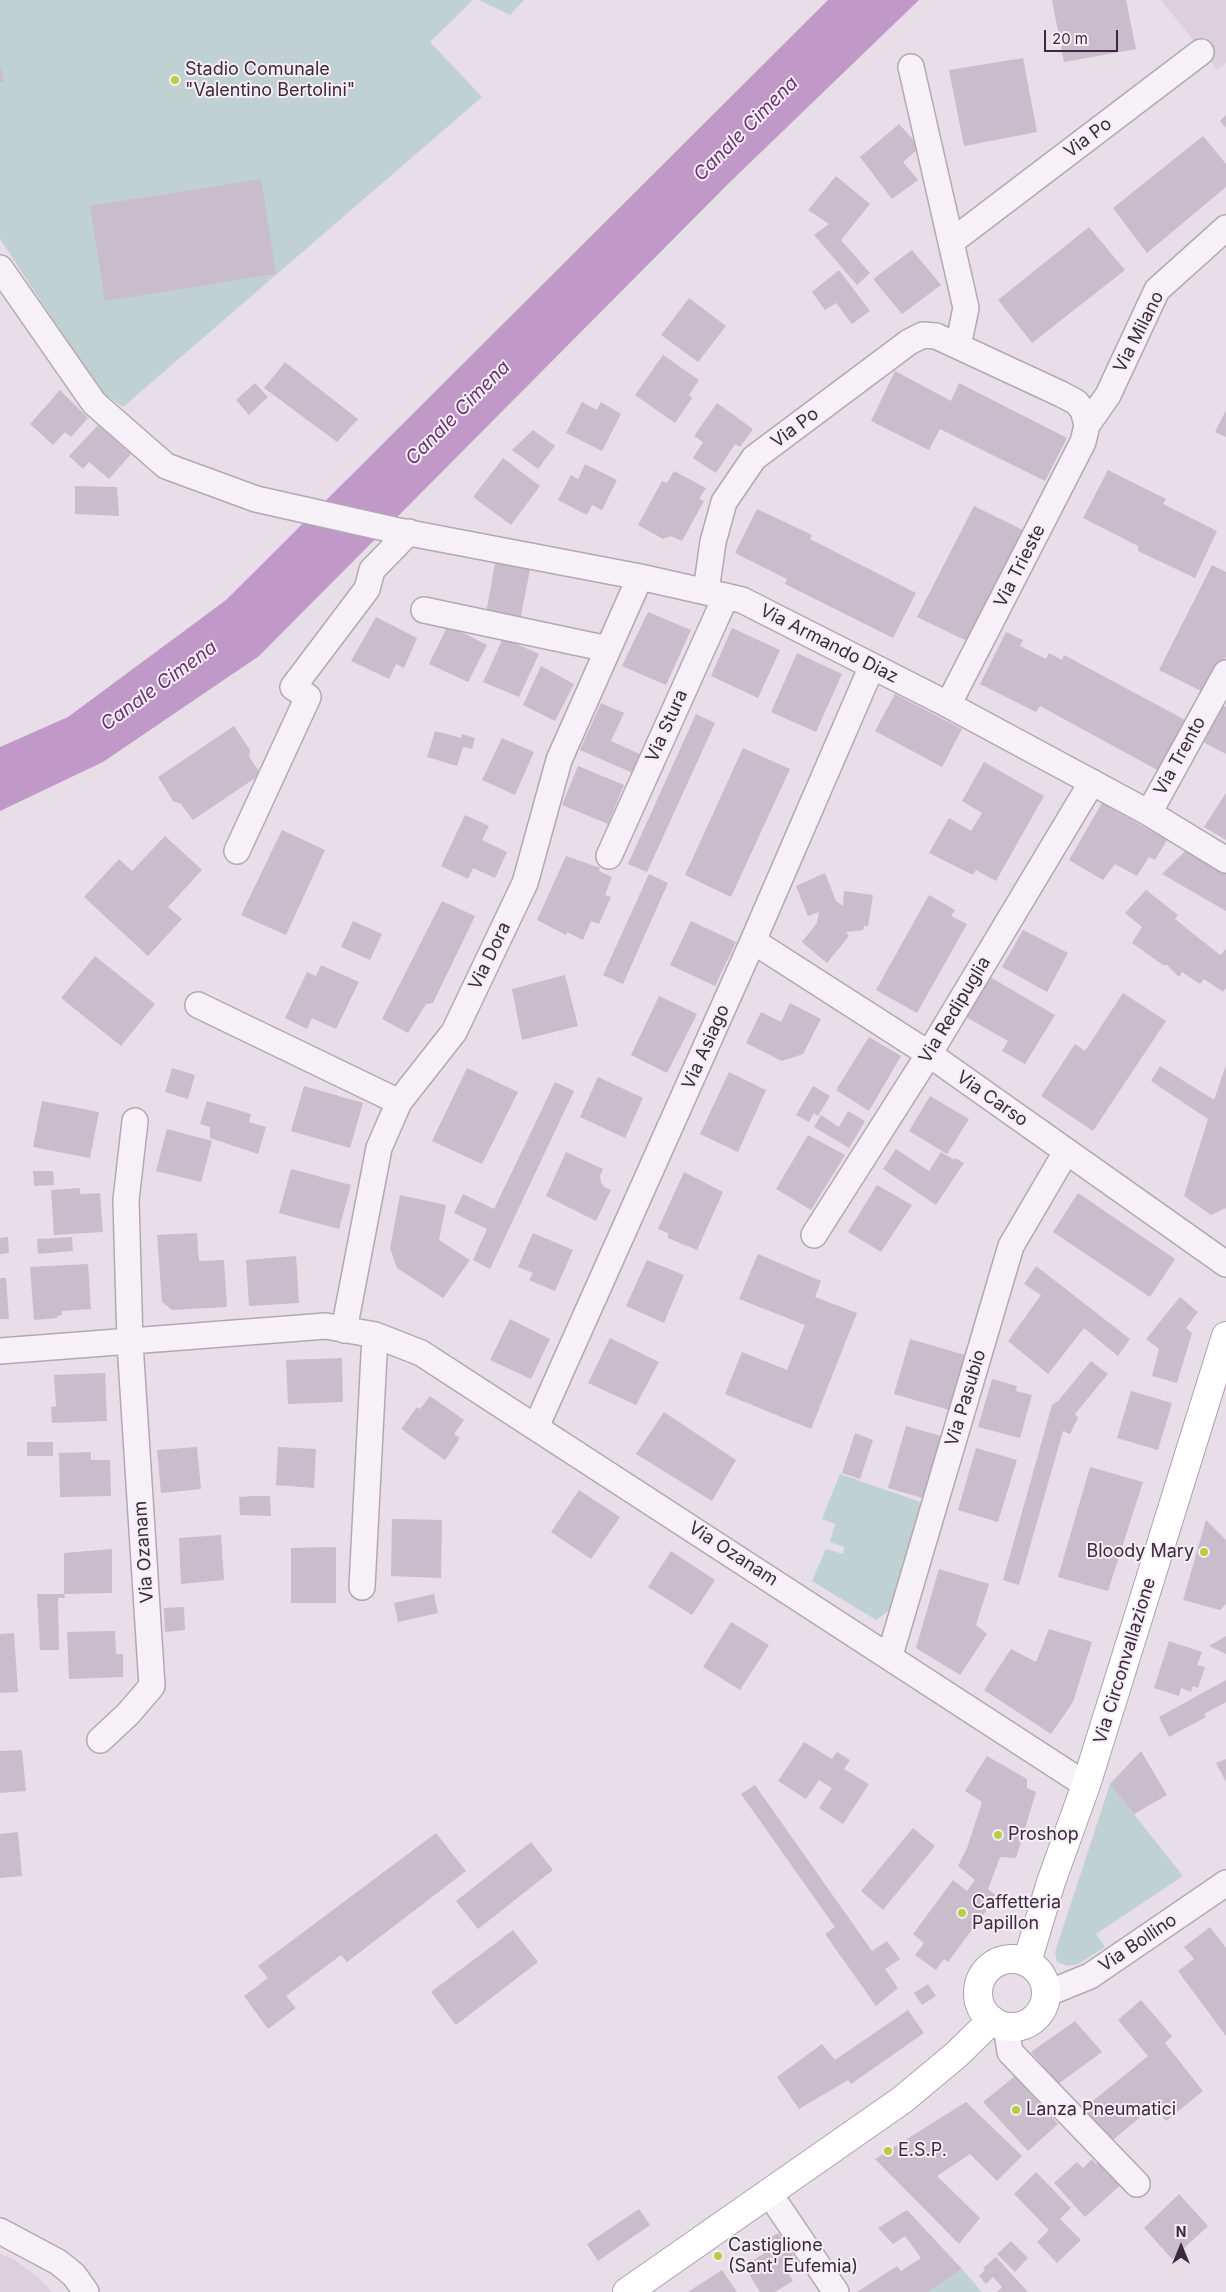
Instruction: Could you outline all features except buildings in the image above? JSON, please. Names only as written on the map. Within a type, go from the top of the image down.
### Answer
[{"type":"main road","name":"Via Circonvallazione","points":[[1027,1962],[1048,1891],[1086,1785],[1226,1336]]},
{"type":"main road","points":[[1006,1959],[1027,1962],[1037,1970],[1044,1981],[1046,1994],[1044,2003],[1033,2019],[1025,2024],[999,2023],[982,2009],[978,1999],[981,1978],[987,1969],[1006,1959]]},
{"type":"main road","points":[[627,2292],[902,2100],[956,2055],[999,2023]]},
{"type":"street","name":"Via Po","points":[[951,242],[1201,52]]},
{"type":"street","points":[[911,67],[966,308],[958,346]]},
{"type":"street","name":"Via Milano","points":[[1087,425],[1108,395],[1157,290],[1226,228]]},
{"type":"street","name":"Via Armando Diaz","points":[[0,268],[94,403],[166,466],[256,499],[402,531],[640,577],[742,600],[948,705],[1092,782],[1149,813],[1226,860]]},
{"type":"street","name":"Via Po","points":[[716,594],[712,542],[724,502],[754,458],[909,342],[923,335],[936,336],[1076,402],[1084,410],[1087,425]]},
{"type":"street","name":"Via Trieste","points":[[948,705],[1083,442],[1087,425]]},
{"type":"street","points":[[238,850],[308,697],[293,687],[367,589],[372,570],[402,531]]},
{"type":"street","name":"Via Dora","points":[[344,1330],[380,1148],[399,1102],[454,1032],[525,884],[559,760],[640,577]]},
{"type":"street","name":"Via Stura","points":[[609,856],[716,594]]},
{"type":"street","points":[[424,610],[608,649]]},
{"type":"street","name":"Via Asiago","points":[[536,1427],[753,941],[872,666]]},
{"type":"street","name":"Via Trento","points":[[1149,813],[1226,673]]},
{"type":"street","name":"Via Redipuglia","points":[[814,1235],[929,1054],[1092,782]]},
{"type":"street","name":"Via Carso","points":[[753,941],[929,1054],[1226,1264]]},
{"type":"street","points":[[198,1005],[399,1102]]},
{"type":"street","name":"Via Ozanam","points":[[100,1740],[128,1714],[152,1686],[130,1343],[126,1200],[134,1121]]},
{"type":"street","name":"Via Pasubio","points":[[890,1656],[1011,1246],[1066,1152]]},
{"type":"street","name":"Via Ozanam","points":[[0,1351],[130,1343],[326,1326],[375,1334],[422,1353],[1086,1785]]},
{"type":"street","points":[[362,1588],[375,1334]]},
{"type":"street","name":"Via Bollino","points":[[1046,1994],[1090,1976],[1226,1883]]},
{"type":"street","points":[[999,2023],[1010,2052],[1137,2184]]},
{"type":"street","points":[[769,2193],[836,2292]]},
{"type":"street","points":[[0,2231],[58,2262],[74,2275],[86,2292]]},
{"type":"shaded area","points":[[0,0],[473,0],[430,42],[482,97],[123,407],[100,391],[0,239]]},
{"type":"shaded area","points":[[479,0],[524,0],[510,15]]},
{"type":"shaded area","points":[[1161,0],[1226,0],[1226,63],[1217,70]]},
{"type":"shaded area","points":[[840,1474],[923,1503],[894,1607],[876,1620],[812,1581],[826,1549],[843,1554],[844,1547],[830,1542],[835,1524],[822,1519]]},
{"type":"shaded area","points":[[1110,1784],[1183,1876],[1096,1934],[1105,1947],[1078,1964],[1068,1966],[1057,1962],[1055,1952]]},
{"type":"shaded area","points":[[0,2254],[15,2260],[39,2278],[52,2292],[0,2292]]},
{"type":"shaded area","points":[[962,2269],[982,2292],[928,2292]]},
{"type":"water","name":"Canale Cimena","points":[[828,0],[919,0],[730,182],[259,656],[103,762],[0,811],[0,747],[68,717],[226,600]]},
{"type":"place","name":"Stadio Comunale \"Valentino Bertolini\"","points":[[175,80]]},
{"type":"place","name":"Bloody Mary","points":[[1204,1552]]},
{"type":"place","name":"Proshop","points":[[998,1835]]},
{"type":"place","name":"Caffetteria Papillon","points":[[962,1913]]},
{"type":"place","name":"Lanza Pneumatici","points":[[1016,2110]]},
{"type":"place","name":"E.S.P.","points":[[888,2151]]},
{"type":"place","name":"Castiglione (Sant' Eufemia)","points":[[718,2256]]}]
